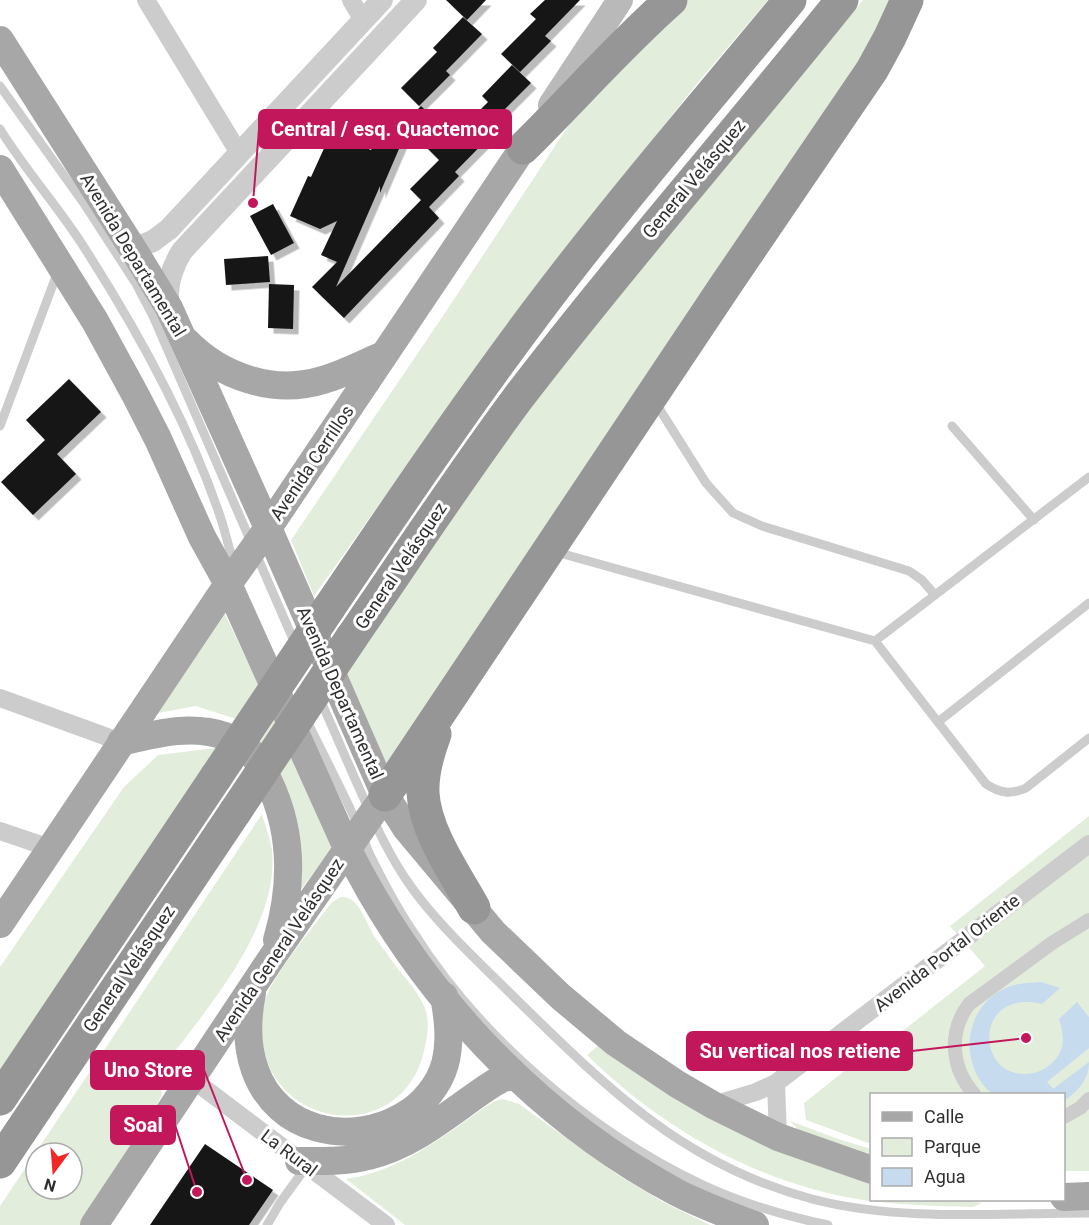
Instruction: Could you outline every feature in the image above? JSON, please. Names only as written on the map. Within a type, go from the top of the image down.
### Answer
[{"type":"highway","points":[[524,148],[671,0]]},
{"type":"highway","name":"General Velásquez","points":[[0,1099],[448,433],[536,313],[609,220],[790,0]]},
{"type":"highway","name":"General Velásquez","points":[[0,1162],[457,483],[519,398],[623,265],[842,0]]},
{"type":"highway","points":[[366,822],[872,70],[907,0]]},
{"type":"highway","points":[[445,704],[424,771],[423,794],[425,808],[439,844],[474,908]]},
{"type":"main road","name":"Avenida Cerrillos","points":[[0,924],[121,742],[235,580],[524,148],[620,0]]},
{"type":"main road","name":"Avenida Departamental","points":[[0,40],[133,249],[169,308],[183,337],[366,822],[361,875],[396,933],[468,1026],[516,1076],[577,1128],[630,1166],[678,1193],[755,1225]]},
{"type":"main road","name":"Avenida Departamental","points":[[0,169],[61,266],[136,396],[158,439],[201,537],[235,580],[366,822]]},
{"type":"main road","points":[[183,337],[195,350],[223,370],[255,382],[272,384],[306,384],[322,381],[385,354]]},
{"type":"main road","points":[[121,742],[182,730],[207,731],[239,742],[261,765],[280,808],[287,838],[287,893],[273,956]]},
{"type":"main road","name":"Avenida Departamental","points":[[366,822],[406,828],[493,932],[533,971],[616,1043],[713,1105],[778,1137],[870,1169]]},
{"type":"main road","name":"Avenida General Velásquez","points":[[94,1225],[273,956],[366,822]]},
{"type":"main road","points":[[253,986],[248,1016],[248,1037],[253,1064],[261,1083],[274,1101],[291,1116],[312,1127],[341,1133],[370,1130],[392,1123],[417,1107],[430,1093],[442,1072],[447,1055],[449,1033],[444,996]]},
{"type":"main road","points":[[303,1164],[349,1160],[386,1151],[417,1136],[494,1083],[503,1078],[516,1076]]},
{"type":"main road","points":[[1065,1197],[1089,1196]]},
{"type":"street","points":[[146,0],[239,153]]},
{"type":"street","points":[[351,0],[363,20]]},
{"type":"street","points":[[133,249],[153,241],[169,229],[382,0]]},
{"type":"street","points":[[169,308],[167,297],[170,275],[182,250],[417,0]]},
{"type":"street","points":[[0,698],[121,742]]},
{"type":"street","points":[[0,831],[50,848]]},
{"type":"street","name":"Avenida Portal Oriente","points":[[713,1105],[756,1092],[776,1083],[1089,844]]},
{"type":"street","points":[[973,1093],[965,1082],[956,1059],[955,1043],[959,1017],[969,1004],[1052,943],[1089,920]]},
{"type":"street","name":"La Rural","points":[[192,1079],[386,1225]]},
{"type":"street","points":[[776,1083],[778,1137]]},
{"type":"street","points":[[1065,1116],[1080,1108],[1089,1099]]},
{"type":"lane","points":[[0,86],[85,204],[135,282],[153,316],[261,539],[304,665]]},
{"type":"lane","points":[[0,129],[78,239],[130,321],[161,379],[193,447],[220,514],[235,580]]},
{"type":"lane","points":[[0,426],[61,266]]},
{"type":"lane","points":[[652,396],[706,483],[733,513],[762,526],[909,571],[922,580],[935,595]]},
{"type":"lane","points":[[952,426],[1034,520]]},
{"type":"lane","points":[[875,641],[1089,477]]},
{"type":"lane","points":[[548,550],[875,641],[986,784],[995,790],[1016,793],[1026,788],[1089,738]]},
{"type":"lane","points":[[939,722],[1089,603]]},
{"type":"lane","points":[[277,658],[287,680]]},
{"type":"lane","points":[[309,676],[366,822],[377,868],[412,930],[474,1011],[543,1081],[621,1139],[678,1173],[738,1199],[799,1219],[828,1225]]},
{"type":"lane","points":[[298,701],[366,822],[411,887],[450,933],[607,1086],[644,1116],[693,1149],[724,1166],[779,1190],[851,1207],[920,1214],[1089,1213]]},
{"type":"lane","points":[[267,1225],[303,1164]]},
{"type":"green space","points":[[689,0],[768,0],[695,86],[506,326],[314,596],[291,540],[584,102]]},
{"type":"green space","points":[[863,0],[890,0],[864,61],[386,771],[343,675],[523,413]]},
{"type":"green space","points":[[225,614],[334,845],[296,896],[239,720],[196,706],[158,713]]},
{"type":"green space","points":[[215,748],[212,763],[0,1076],[0,967],[124,787],[158,755]]},
{"type":"green space","points":[[262,814],[272,850],[271,880],[264,910],[235,968],[159,1073],[162,1095],[104,1196],[84,1225],[0,1225],[0,1206],[24,1170],[24,1201],[84,1201],[84,1141],[43,1141]]},
{"type":"green space","points":[[1089,816],[1089,1171],[1065,1171],[1065,1093],[870,1093],[870,1144],[806,1120],[804,1103],[891,1034],[895,1037],[985,966],[950,926]]},
{"type":"green space","points":[[341,897],[354,902],[364,915],[374,936],[419,996],[428,1024],[423,1055],[412,1081],[395,1099],[373,1111],[350,1116],[326,1113],[303,1104],[283,1088],[260,1049],[260,1026],[264,1004],[274,981],[332,902]]},
{"type":"green space","points":[[599,1045],[870,1181],[870,1201],[824,1192],[787,1181],[750,1167],[714,1149],[647,1107],[587,1055]]},
{"type":"green space","points":[[503,1099],[519,1104],[618,1175],[663,1202],[710,1225],[405,1225],[346,1179],[366,1175],[402,1161],[485,1107]]},
{"type":"green space","points":[[790,1121],[870,1149],[870,1159],[801,1133]]},
{"type":"green space","points":[[874,1201],[982,1203],[973,1207]]},
{"type":"water","points":[[1041,982],[1060,988],[1042,1004],[1020,1002],[1004,1008],[994,1019],[990,1033],[990,1048],[997,1061],[1008,1070],[1024,1074],[1050,1065],[1062,1047],[1063,1036],[1059,1019],[1077,1002],[1089,1017],[1089,1048],[1047,1082],[1053,1089],[1089,1062],[1085,1080],[1065,1100],[1065,1093],[991,1093],[974,1070],[970,1055],[970,1041],[972,1026],[978,1013],[987,1001],[1000,991],[1020,984]]},
{"type":"building","points":[[446,0],[486,0],[467,20]]},
{"type":"building","points":[[545,0],[580,0],[545,36],[551,41],[520,72],[501,54],[536,19],[530,14]]},
{"type":"building","points":[[463,17],[482,34],[446,71],[450,75],[419,106],[401,88],[437,52],[433,48]]},
{"type":"building","points":[[512,65],[531,83],[496,118],[502,124],[455,172],[459,176],[429,207],[439,218],[344,318],[312,287],[337,262],[321,255],[337,221],[320,229],[290,216],[331,133],[371,150],[379,132],[402,142],[336,287],[421,200],[410,189],[439,160],[403,124],[421,106],[453,137],[488,102],[482,96]]},
{"type":"building","points":[[273,204],[294,243],[271,255],[250,216]]},
{"type":"building","points":[[268,256],[270,282],[226,285],[224,259]]},
{"type":"building","points":[[269,284],[294,285],[293,329],[268,328]]},
{"type":"building","points":[[69,379],[101,412],[57,454],[76,474],[33,515],[1,482],[45,440],[26,420]]},
{"type":"building","points":[[205,1144],[273,1190],[249,1225],[150,1225]]},
{"type":"place","name":"Central / esq. Quactemoc","points":[[253,203]]},
{"type":"place","name":"Su vertical nos retiene","points":[[1026,1038]]},
{"type":"place","name":"Uno Store","points":[[247,1180]]},
{"type":"place","name":"Soal","points":[[197,1192]]}]
